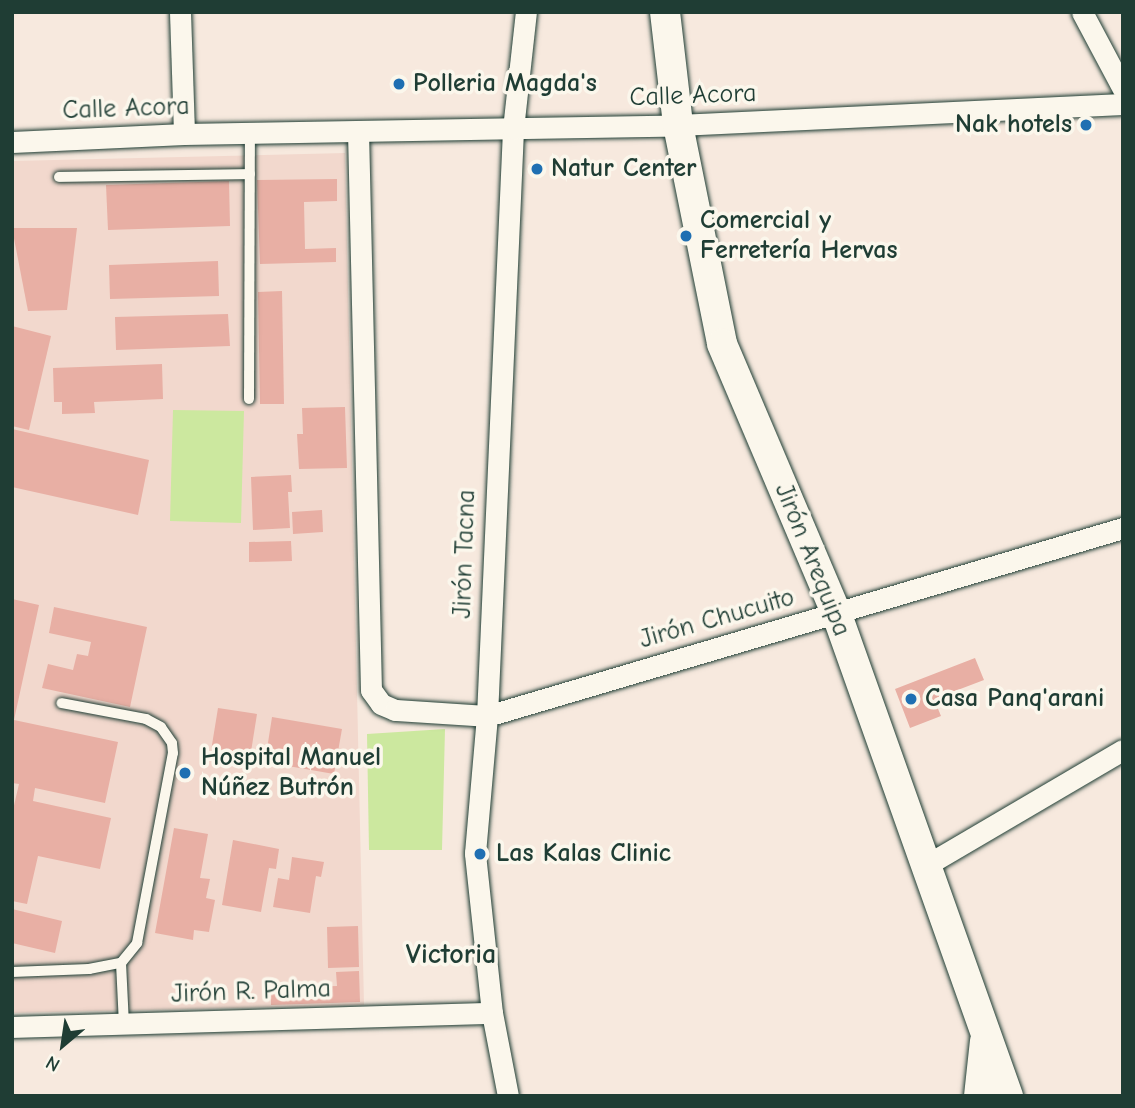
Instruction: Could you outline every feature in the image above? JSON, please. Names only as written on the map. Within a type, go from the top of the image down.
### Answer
[{"type":"street","points":[[180,12],[184,134]]},
{"type":"street","name":"Jirón Tacna","points":[[508,1096],[492,1013],[475,853],[487,716],[513,129],[526,12]]},
{"type":"street","name":"Jirón Arequipa","points":[[664,12],[678,125],[722,344],[836,612],[1008,1096]]},
{"type":"street","points":[[1082,12],[1123,89]]},
{"type":"street","name":"Calle Acora","points":[[12,142],[184,134],[678,125],[1123,104]]},
{"type":"street","name":"Jirón Chucuito","points":[[358,131],[371,690],[381,704],[395,710],[487,716],[1123,528]]},
{"type":"street","points":[[925,866],[1123,750]]},
{"type":"street","name":"Jirón R. Palma","points":[[12,1027],[492,1013]]},
{"type":"street","points":[[979,1096],[986,1034]]},
{"type":"lane","points":[[249,399],[250,133]]},
{"type":"lane","points":[[59,177],[250,174]]},
{"type":"lane","points":[[12,972],[89,969],[121,963],[137,943],[173,753],[172,743],[161,727],[146,719],[61,703]]},
{"type":"lane","points":[[121,963],[124,1024]]},
{"type":"shaded area","name":"Hospital Manuel Núñez Butrón","points":[[345,153],[364,1005],[12,1013],[12,161]]},
{"type":"green space","points":[[173,410],[244,411],[241,523],[170,521]]},
{"type":"green space","points":[[445,729],[442,850],[369,850],[367,734]]},
{"type":"building","points":[[337,179],[337,201],[304,202],[305,249],[336,248],[336,262],[260,264],[257,180]]},
{"type":"building","points":[[229,181],[230,226],[108,230],[106,185]]},
{"type":"building","points":[[12,228],[77,228],[67,310],[28,311]]},
{"type":"building","points":[[218,261],[219,296],[110,299],[109,265]]},
{"type":"building","points":[[282,291],[284,404],[260,404],[258,292]]},
{"type":"building","points":[[228,314],[230,346],[116,350],[115,317]]},
{"type":"building","points":[[12,326],[51,336],[29,430],[12,426]]},
{"type":"building","points":[[162,364],[163,399],[94,402],[95,413],[62,414],[62,402],[54,402],[53,368]]},
{"type":"building","points":[[345,407],[347,468],[299,469],[297,434],[303,434],[302,408]]},
{"type":"building","points":[[12,429],[149,460],[138,515],[12,487]]},
{"type":"building","points":[[291,475],[292,492],[288,492],[290,528],[253,530],[251,477]]},
{"type":"building","points":[[322,510],[323,532],[293,534],[292,512]]},
{"type":"building","points":[[291,541],[292,561],[249,562],[249,542]]},
{"type":"building","points":[[12,599],[39,605],[14,720],[118,742],[105,803],[35,788],[33,801],[111,818],[100,869],[38,856],[27,904],[12,901],[12,814],[19,784],[12,783]]},
{"type":"building","points":[[54,607],[147,627],[130,707],[42,688],[48,664],[73,670],[77,654],[88,656],[91,642],[49,633]]},
{"type":"building","points":[[975,658],[984,680],[934,699],[941,716],[910,728],[895,689]]},
{"type":"building","points":[[218,708],[257,714],[250,758],[211,751]]},
{"type":"building","points":[[272,717],[342,729],[334,774],[265,762]]},
{"type":"building","points":[[174,828],[208,834],[200,878],[210,879],[206,898],[215,900],[209,932],[194,930],[193,940],[155,933]]},
{"type":"building","points":[[233,840],[279,849],[276,869],[269,868],[261,912],[222,905]]},
{"type":"building","points":[[292,857],[324,862],[321,877],[316,876],[310,913],[273,907],[278,878],[289,880]]},
{"type":"building","points":[[12,909],[62,921],[55,953],[12,943]]},
{"type":"building","points":[[358,926],[359,967],[328,968],[327,927]]},
{"type":"building","points":[[359,971],[360,1002],[271,1005],[271,988],[337,986],[336,972]]},
{"type":"place","name":"Polleria Magda's","points":[[399,84]]},
{"type":"place","name":"Nak hotels","points":[[1086,125]]},
{"type":"place","name":"Natur Center","points":[[537,169]]},
{"type":"place","name":"Comercial y Ferretería Hervas","points":[[686,236]]},
{"type":"place","name":"Casa Panq'arani","points":[[911,699]]},
{"type":"place","name":"Hospital Manuel Núñez Butrón","points":[[185,773]]},
{"type":"place","name":"Las Kalas Clinic","points":[[480,854]]},
{"type":"district","name":"Victoria","points":[[451,954]]}]
